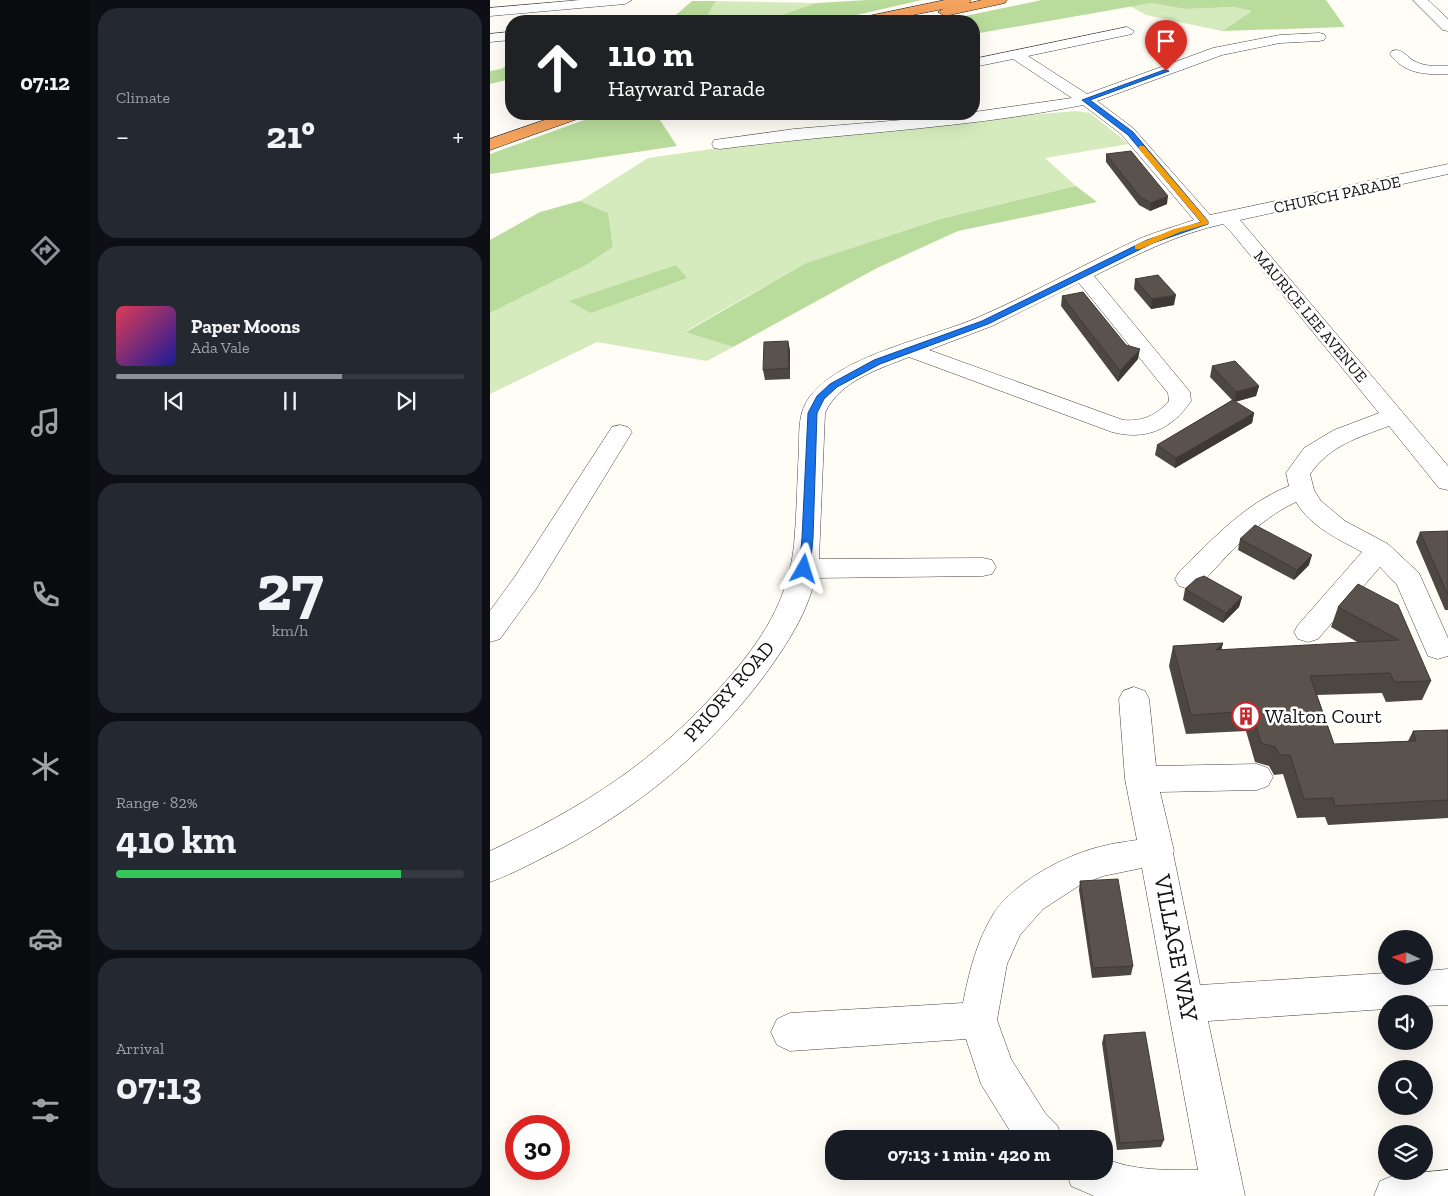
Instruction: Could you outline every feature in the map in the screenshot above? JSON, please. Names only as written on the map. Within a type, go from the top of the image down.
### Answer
[{"type":"highway","points":[[893,15],[964,0]]},
{"type":"highway","points":[[930,15],[1000,0]]},
{"type":"highway","points":[[490,133],[527,120]]},
{"type":"highway","points":[[490,144],[560,120]]},
{"type":"street","points":[[490,12],[577,11],[625,0]]},
{"type":"street","points":[[1420,0],[1448,27]]},
{"type":"street","points":[[980,62],[1126,31]]},
{"type":"street","points":[[490,38],[505,37]]},
{"type":"street","points":[[980,116],[1086,100],[1218,51],[1280,39],[1319,37]]},
{"type":"street","points":[[1397,54],[1405,63],[1417,68],[1448,70]]},
{"type":"street","points":[[1016,55],[1086,100],[1130,134],[1206,222]]},
{"type":"street","points":[[720,144],[794,134],[941,120]]},
{"type":"street","name":"CHURCH PARADE","points":[[1082,274],[1150,241],[1206,222],[1448,169]]},
{"type":"street","name":"MAURICE LEE AVENUE","points":[[1227,218],[1239,229],[1448,482]]},
{"type":"street","points":[[909,350],[1120,427],[1134,429],[1148,427],[1175,409],[1180,401],[1178,392],[1082,274]]},
{"type":"street","name":"PRIORY ROAD","points":[[490,867],[578,822],[633,787],[707,721],[745,678],[776,635],[795,600],[804,569],[808,538],[813,413],[820,398],[834,386],[877,362],[985,322],[1082,274]]},
{"type":"street","points":[[1394,416],[1342,434],[1313,454],[1298,473],[1302,490],[1312,507],[1336,527],[1379,550],[1409,580],[1438,648]]},
{"type":"street","points":[[490,632],[526,582],[620,432]]},
{"type":"street","points":[[1189,579],[1240,528],[1274,501],[1302,490]]},
{"type":"street","points":[[1308,632],[1343,594],[1379,550]]},
{"type":"street","points":[[804,569],[983,567]]},
{"type":"street","name":"VILLAGE WAY","points":[[1134,699],[1141,779],[1157,851],[1224,1193]]},
{"type":"street","points":[[1141,779],[1257,777]]},
{"type":"street","points":[[1034,1130],[995,1070],[978,1020],[989,964],[1007,924],[1031,898],[1068,874],[1100,861],[1157,851]]},
{"type":"street","points":[[1187,1004],[1448,987]]},
{"type":"street","points":[[790,1032],[978,1020]]},
{"type":"street","points":[[1107,1180],[1161,1191],[1224,1193]]},
{"type":"street","points":[[1395,1196],[1448,1191]]},
{"type":"green space","points":[[867,0],[922,0],[856,15],[782,15],[816,3]]},
{"type":"green space","points":[[1042,0],[1326,0],[1345,27],[1222,31],[1252,11],[1234,7],[1185,9],[1151,3],[980,33],[980,15],[970,15]]},
{"type":"green space","points":[[692,1],[716,1],[708,15],[676,15]]},
{"type":"green space","points":[[716,1],[816,3],[782,15],[708,15]]},
{"type":"green space","points":[[1151,3],[1185,9],[1234,7],[1252,11],[1222,31],[1146,15],[1130,6]]},
{"type":"green space","points":[[505,67],[505,80],[490,84],[490,71]]},
{"type":"green space","points":[[1076,111],[1090,113],[1129,144],[1045,158],[1076,186],[940,219],[806,263],[686,331],[733,347],[707,361],[597,342],[490,394],[490,313],[586,265],[613,247],[608,213],[580,201],[648,158],[817,134]]},
{"type":"green space","points":[[584,120],[660,120],[677,146],[490,174],[490,154]]},
{"type":"green space","points":[[1076,186],[1097,202],[958,231],[877,268],[733,347],[686,332],[806,263],[940,219]]},
{"type":"green space","points":[[580,201],[608,213],[613,247],[586,265],[490,313],[490,240],[540,212]]},
{"type":"green space","points":[[676,265],[687,278],[591,313],[569,301]]},
{"type":"building","points":[[1131,151],[1168,196],[1151,203],[1140,197],[1106,154]]},
{"type":"building","points":[[1158,275],[1176,295],[1152,299],[1135,279]]},
{"type":"building","points":[[1083,292],[1126,345],[1140,349],[1120,371],[1062,296]]},
{"type":"building","points":[[788,341],[789,368],[763,370],[764,342]]},
{"type":"building","points":[[1235,361],[1259,386],[1236,392],[1212,366]]},
{"type":"building","points":[[1233,400],[1254,413],[1176,458],[1157,445]]},
{"type":"building","points":[[1255,525],[1312,555],[1297,570],[1240,539]]},
{"type":"building","points":[[1448,531],[1448,595],[1420,532]]},
{"type":"building","points":[[1204,576],[1242,597],[1226,613],[1185,589],[1196,579]]},
{"type":"building","name":"Walton Court","points":[[1358,584],[1398,605],[1431,681],[1394,682],[1390,673],[1310,676],[1334,744],[1416,741],[1413,731],[1448,730],[1448,800],[1335,806],[1333,798],[1304,799],[1290,755],[1280,755],[1275,747],[1261,743],[1252,711],[1191,715],[1173,646],[1223,643],[1216,650],[1399,640],[1338,607]]},
{"type":"building","points":[[1118,879],[1133,966],[1093,968],[1080,881]]},
{"type":"building","points":[[1145,1032],[1164,1140],[1120,1143],[1104,1035]]},
{"type":"slow traffic","points":[[1137,247],[1206,222],[1180,195],[1142,147]]},
{"type":"place","name":"Walton Court","points":[[1246,716]]},
{"type":"route","points":[[804,569],[808,538],[811,431],[813,413],[820,398],[852,374],[877,362],[985,322],[1150,241],[1206,222],[1180,195],[1130,134],[1086,100],[1166,71]]}]
